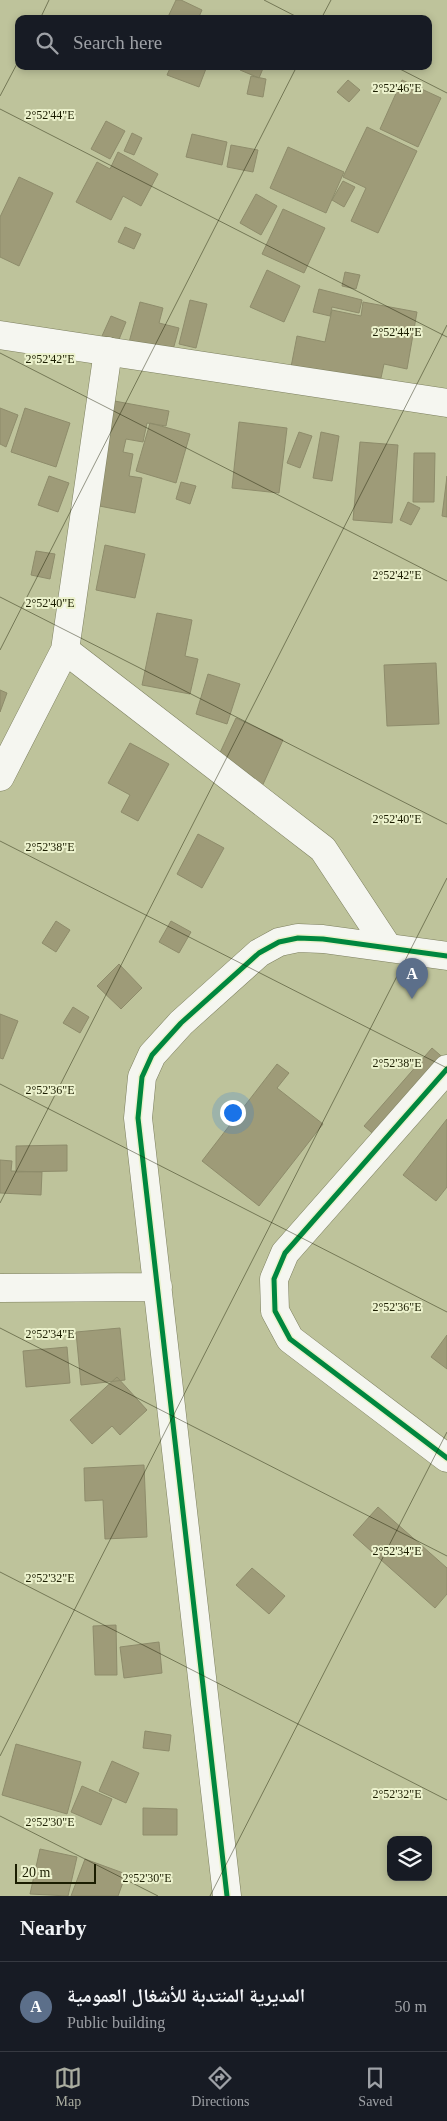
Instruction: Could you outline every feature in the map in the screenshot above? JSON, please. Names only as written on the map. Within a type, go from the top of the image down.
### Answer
[{"type":"street","points":[[0,335],[447,403]]},
{"type":"street","points":[[0,777],[65,650],[108,351]]},
{"type":"street","points":[[65,650],[323,849],[387,946]]},
{"type":"street","points":[[227,1896],[138,1118],[142,1077],[152,1055],[180,1023],[259,953],[278,942],[298,938],[387,946],[447,956]]},
{"type":"street","points":[[447,1069],[285,1253],[274,1279],[274,1311],[290,1340],[447,1458]]},
{"type":"street","points":[[0,1288],[158,1287]]},
{"type":"building","points":[[176,0],[181,0],[202,10],[200,15],[169,15]]},
{"type":"building","points":[[169,70],[205,70],[199,87],[167,75]]},
{"type":"building","points":[[240,70],[262,70],[259,78]]},
{"type":"building","points":[[251,76],[266,79],[263,97],[247,94]]},
{"type":"building","points":[[348,80],[360,90],[349,102],[337,92]]},
{"type":"building","points":[[402,80],[441,98],[418,147],[380,129]]},
{"type":"building","points":[[106,121],[125,131],[110,159],[91,149]]},
{"type":"building","points":[[367,127],[417,151],[378,233],[351,221],[366,188],[343,177]]},
{"type":"building","points":[[132,133],[142,138],[134,155],[124,151]]},
{"type":"building","points":[[192,134],[227,142],[222,165],[186,157]]},
{"type":"building","points":[[231,145],[258,150],[253,172],[227,167]]},
{"type":"building","points":[[288,147],[344,172],[326,213],[270,188]]},
{"type":"building","points":[[118,152],[158,174],[141,206],[123,196],[111,220],[76,202],[97,162],[110,169]]},
{"type":"building","points":[[19,177],[53,193],[19,266],[0,257],[0,217]]},
{"type":"building","points":[[343,181],[355,187],[344,207],[332,200]]},
{"type":"building","points":[[256,194],[277,206],[261,235],[240,223]]},
{"type":"building","points":[[283,209],[325,228],[304,273],[262,254]]},
{"type":"building","points":[[125,227],[141,234],[134,249],[118,242]]},
{"type":"building","points":[[267,270],[300,286],[284,322],[250,307]]},
{"type":"building","points":[[345,272],[360,275],[356,289],[342,286]]},
{"type":"building","points":[[319,289],[362,300],[359,313],[332,307],[330,316],[313,312]]},
{"type":"building","points":[[190,300],[207,304],[196,348],[179,344]]},
{"type":"building","points":[[140,302],[163,308],[159,323],[179,328],[168,368],[125,357]]},
{"type":"building","points":[[363,302],[417,312],[407,369],[384,364],[381,378],[362,375],[361,381],[291,367],[297,336],[325,342],[332,310],[361,316]]},
{"type":"building","points":[[111,316],[126,322],[118,342],[102,336]]},
{"type":"building","points":[[98,398],[169,411],[166,426],[147,423],[143,442],[126,439],[123,452],[133,454],[129,476],[142,478],[135,513],[79,502]]},
{"type":"building","points":[[0,408],[18,415],[6,447],[0,444]]},
{"type":"building","points":[[25,408],[70,423],[56,467],[11,452]]},
{"type":"building","points":[[239,422],[287,428],[279,493],[232,488]]},
{"type":"building","points":[[150,423],[190,434],[176,483],[136,471]]},
{"type":"building","points":[[299,432],[312,436],[300,468],[287,463]]},
{"type":"building","points":[[321,432],[339,436],[332,481],[313,478]]},
{"type":"building","points":[[360,442],[398,445],[392,523],[353,520]]},
{"type":"building","points":[[414,453],[435,453],[434,502],[413,502]]},
{"type":"building","points":[[49,476],[69,483],[58,512],[38,505]]},
{"type":"building","points":[[447,476],[447,517],[442,516]]},
{"type":"building","points":[[181,482],[196,486],[190,504],[176,499]]},
{"type":"building","points":[[408,502],[420,508],[411,525],[400,520]]},
{"type":"building","points":[[105,545],[145,554],[135,598],[96,590]]},
{"type":"building","points":[[36,551],[55,554],[50,579],[31,575]]},
{"type":"building","points":[[157,613],[192,620],[185,656],[198,659],[190,694],[142,685]]},
{"type":"building","points":[[436,663],[439,724],[387,726],[384,665]]},
{"type":"building","points":[[208,674],[240,684],[227,724],[196,714]]},
{"type":"building","points":[[0,690],[7,693],[0,712]]},
{"type":"building","points":[[236,718],[283,740],[260,791],[212,770]]},
{"type":"building","points":[[130,743],[169,764],[138,821],[121,812],[130,795],[108,783]]},
{"type":"building","points":[[198,834],[224,848],[202,888],[177,874]]},
{"type":"building","points":[[56,921],[70,930],[56,952],[42,943]]},
{"type":"building","points":[[171,921],[191,932],[179,953],[159,942]]},
{"type":"building","points":[[119,964],[142,988],[121,1009],[97,986]]},
{"type":"building","points":[[73,1007],[89,1017],[80,1033],[63,1023]]},
{"type":"building","points":[[0,1014],[18,1021],[3,1059],[0,1058]]},
{"type":"building","points":[[432,1048],[447,1061],[384,1143],[364,1126]]},
{"type":"building","points":[[277,1064],[289,1073],[277,1088],[323,1124],[259,1206],[202,1161]]},
{"type":"building","points":[[447,1119],[447,1187],[436,1201],[403,1175]]},
{"type":"building","points":[[67,1145],[67,1171],[16,1172],[16,1146]]},
{"type":"building","points":[[0,1160],[12,1161],[11,1171],[42,1172],[41,1195],[0,1193]]},
{"type":"building","points":[[120,1328],[125,1380],[81,1385],[76,1332]]},
{"type":"building","points":[[447,1335],[447,1369],[431,1357]]},
{"type":"building","points":[[67,1347],[70,1383],[26,1387],[23,1351]]},
{"type":"building","points":[[117,1377],[147,1410],[120,1435],[112,1426],[92,1444],[70,1420]]},
{"type":"building","points":[[144,1465],[147,1537],[105,1539],[103,1500],[85,1501],[84,1468]]},
{"type":"building","points":[[378,1507],[447,1568],[447,1594],[435,1608],[353,1535]]},
{"type":"building","points":[[252,1568],[285,1596],[269,1614],[236,1585]]},
{"type":"building","points":[[116,1625],[117,1675],[95,1675],[93,1626]]},
{"type":"building","points":[[159,1642],[162,1673],[124,1678],[120,1647]]},
{"type":"building","points":[[145,1731],[171,1735],[169,1751],[143,1748]]},
{"type":"building","points":[[16,1744],[81,1762],[67,1814],[2,1795]]},
{"type":"building","points":[[112,1761],[139,1773],[126,1803],[99,1791]]},
{"type":"building","points":[[82,1786],[112,1799],[101,1825],[71,1812]]},
{"type":"building","points":[[143,1808],[177,1809],[177,1835],[143,1835]]},
{"type":"building","points":[[40,1849],[77,1857],[68,1896],[30,1894]]},
{"type":"building","points":[[85,1859],[126,1874],[118,1896],[71,1896]]},
{"type":"cycle path","points":[[227,1896],[138,1118],[142,1077],[152,1055],[181,1023],[259,953],[279,942],[298,938],[323,939],[447,956]]},
{"type":"cycle path","points":[[447,1069],[285,1253],[274,1279],[275,1311],[290,1339],[447,1458]]},
{"type":"place","name":"المديرية المنتدبة للأشغال العمومية","points":[[412,999]]}]
